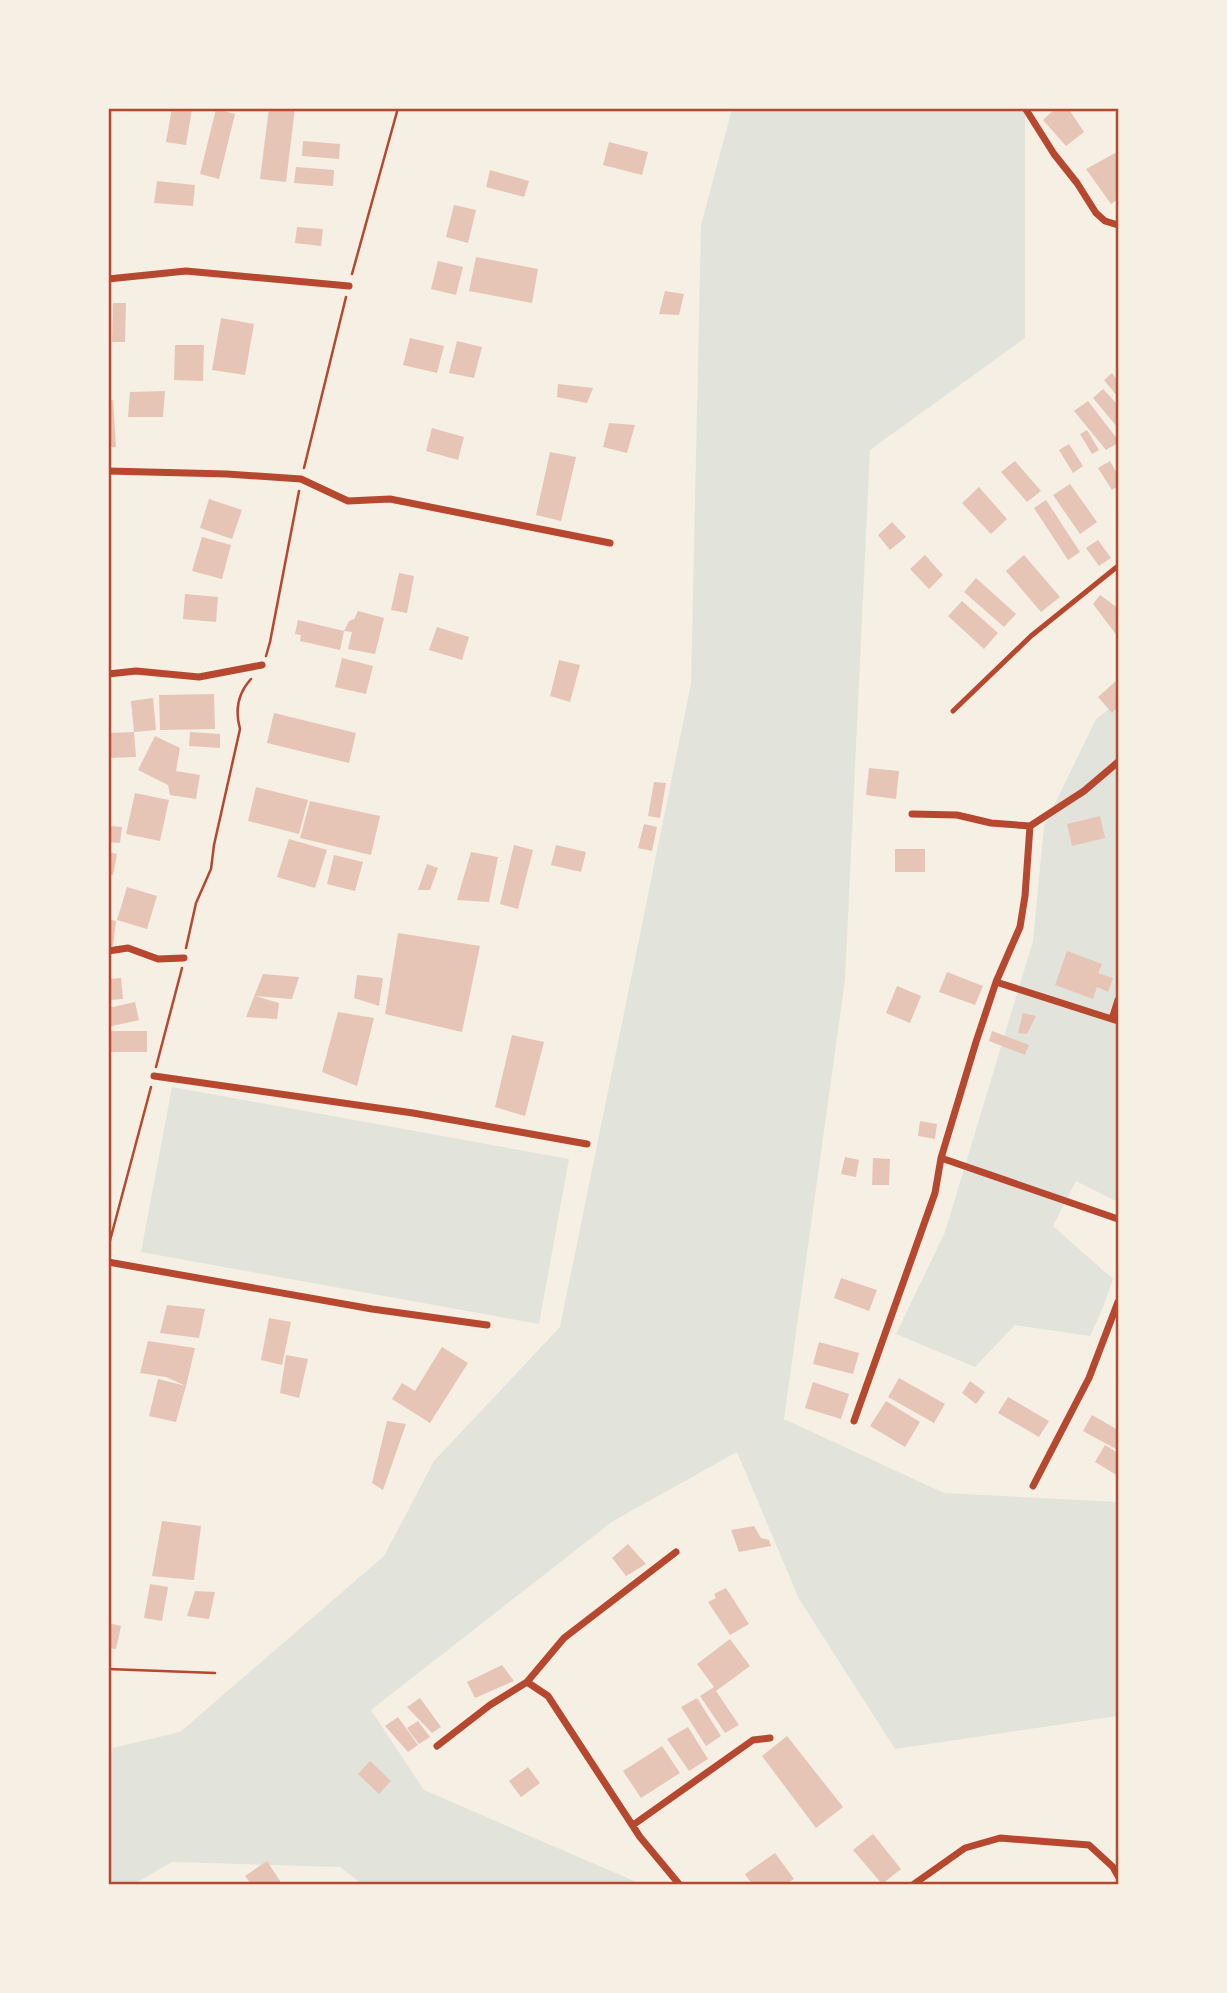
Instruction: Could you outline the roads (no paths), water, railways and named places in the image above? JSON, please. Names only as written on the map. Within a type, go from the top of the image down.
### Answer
[{"type":"street","points":[[1024,108],[1096,213],[1105,221],[1118,225]]},
{"type":"street","points":[[108,279],[186,271],[349,286]]},
{"type":"street","points":[[108,471],[301,479],[348,501],[390,499],[610,543]]},
{"type":"street","points":[[108,674],[136,671],[199,677],[262,665]]},
{"type":"street","points":[[912,814],[957,815],[1030,826],[1084,791],[1118,762]]},
{"type":"street","points":[[854,1421],[935,1193],[941,1158],[996,982],[1020,927],[1026,896],[1030,826]]},
{"type":"street","points":[[108,951],[128,948],[158,959],[184,958]]},
{"type":"street","points":[[996,982],[1115,1020],[1118,1000]]},
{"type":"street","points":[[154,1076],[413,1113],[587,1144]]},
{"type":"street","points":[[941,1158],[1118,1219]]},
{"type":"street","points":[[108,1262],[372,1309],[487,1325]]},
{"type":"street","points":[[1033,1486],[1089,1378],[1118,1302]]},
{"type":"street","points":[[437,1746],[490,1705],[527,1682],[564,1638],[676,1552]]},
{"type":"street","points":[[527,1682],[548,1696],[633,1825],[679,1885]]},
{"type":"street","points":[[633,1825],[753,1740],[770,1738]]},
{"type":"street","points":[[914,1885],[965,1848],[1000,1838],[1089,1845],[1113,1867],[1118,1876]]},
{"type":"lane","points":[[953,711],[1031,636],[1118,566]]}]
